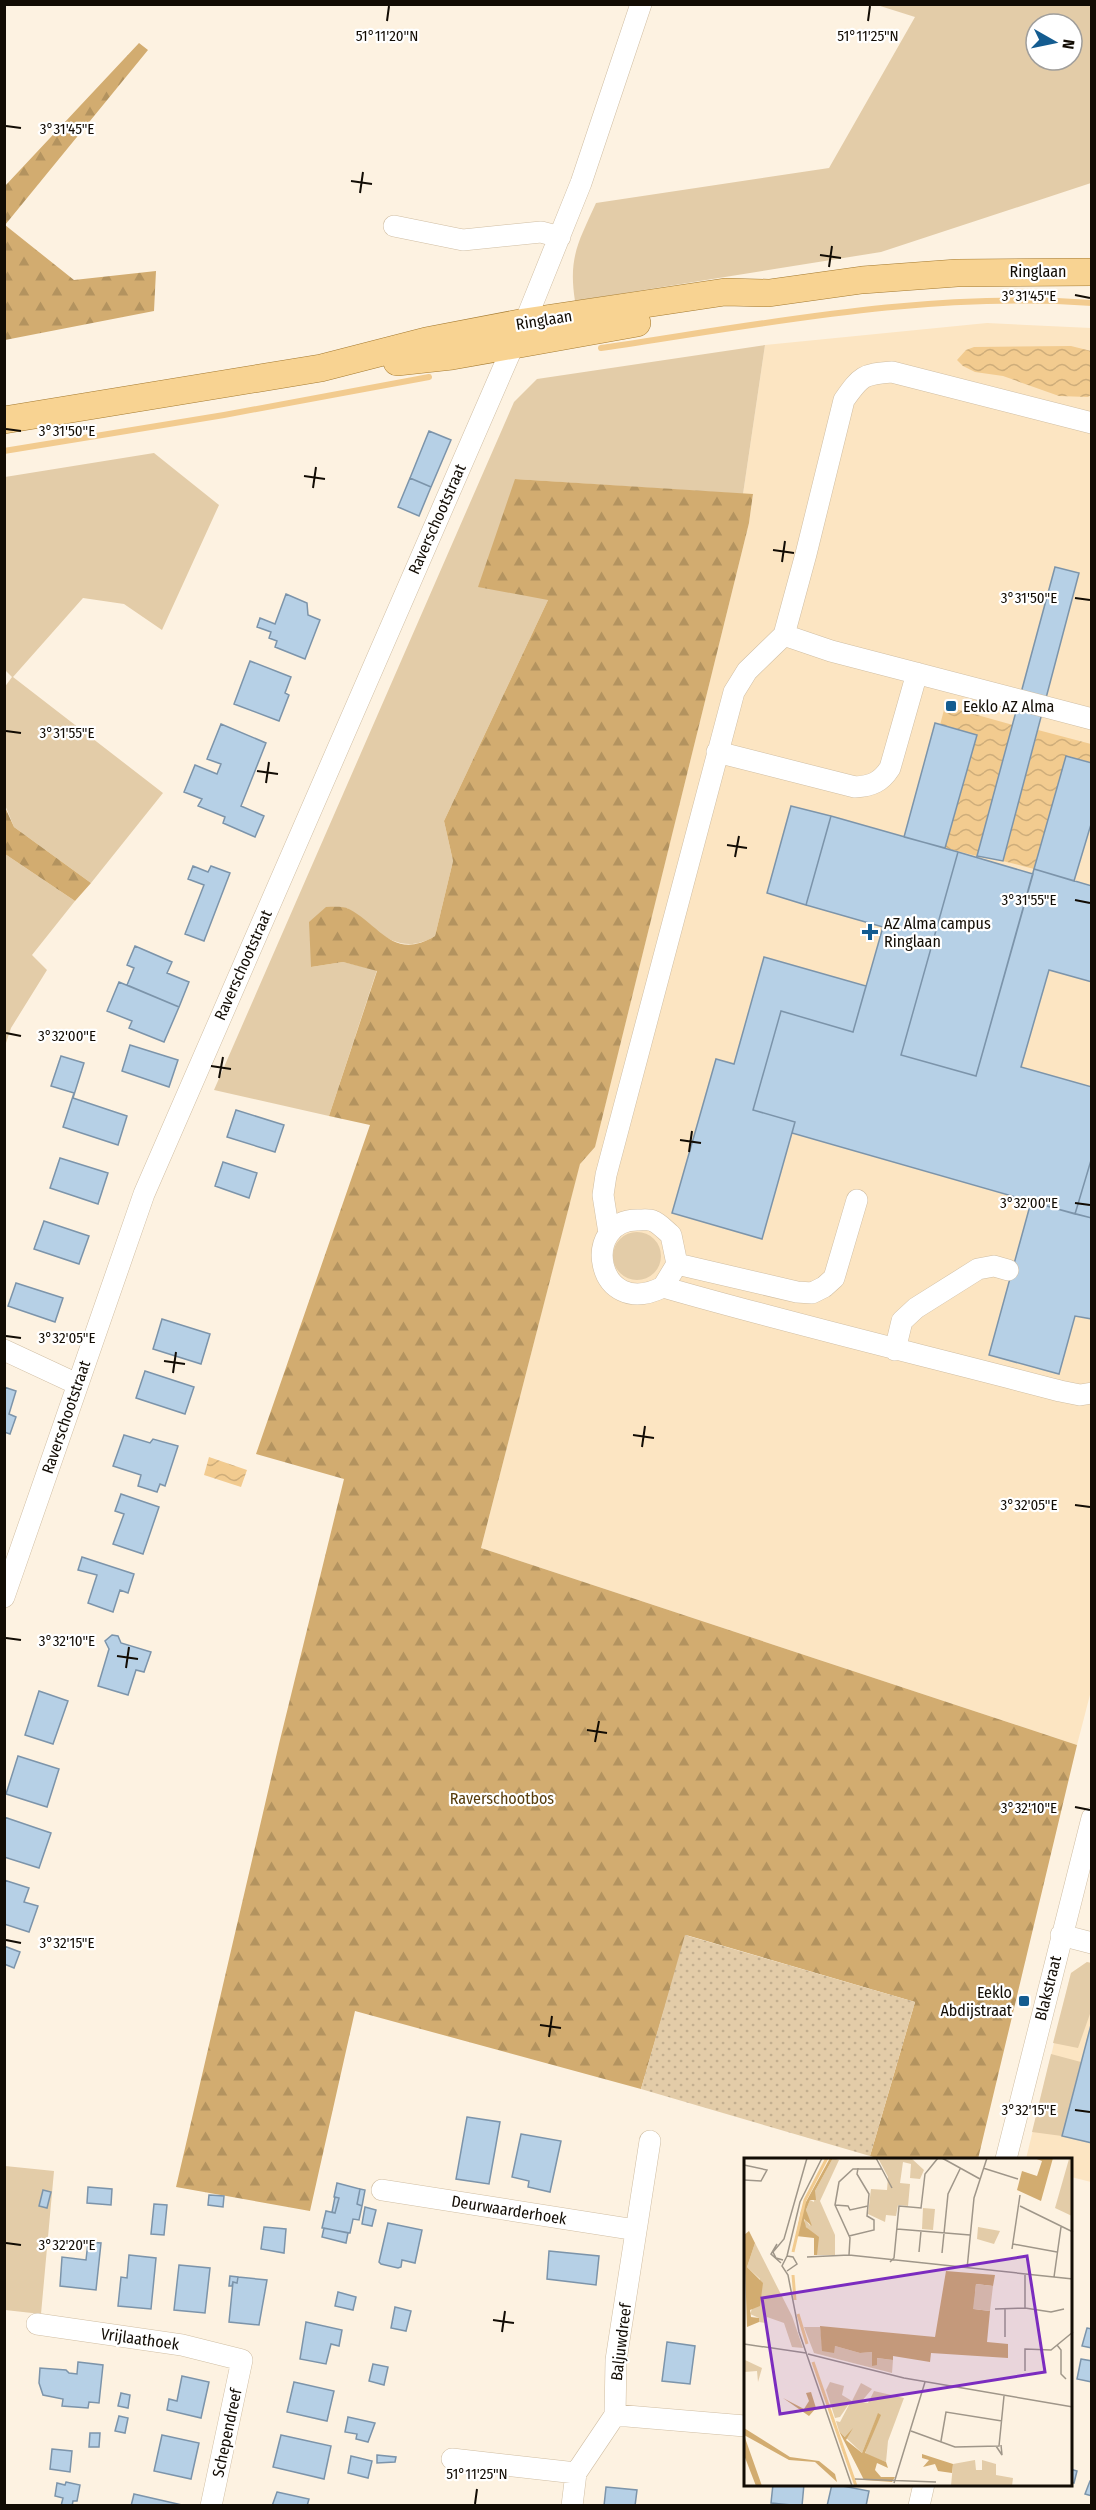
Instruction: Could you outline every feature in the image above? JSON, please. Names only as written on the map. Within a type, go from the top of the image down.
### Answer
[{"type":"main road","name":"Ringlaan","points":[[4,420],[321,368],[452,356],[728,306],[770,293],[862,280],[957,273],[1092,272]]},
{"type":"main road","name":"Ringlaan","points":[[321,368],[426,341],[525,322],[725,292],[770,293]]},
{"type":"street","points":[[525,322],[581,183],[641,4]]},
{"type":"street","points":[[394,226],[463,240],[541,232],[560,237]]},
{"type":"street","name":"Raverschootstraat","points":[[4,1597],[140,1204],[513,346]]},
{"type":"street","points":[[609,1233],[628,1219],[652,1220],[672,1235],[677,1264],[663,1287],[648,1294],[624,1293],[606,1278],[600,1255],[609,1233],[603,1195],[606,1175],[734,692],[747,671],[784,635],[844,400],[855,384],[868,373],[892,372],[1092,423]]},
{"type":"street","points":[[784,635],[831,651],[1092,719]]},
{"type":"street","points":[[717,752],[855,787],[870,786],[883,779],[890,768],[917,673]]},
{"type":"street","points":[[677,1264],[797,1292],[812,1293],[824,1287],[834,1278],[857,1200]]},
{"type":"street","points":[[894,1350],[902,1321],[916,1308],[978,1269],[994,1266],[1008,1270]]},
{"type":"street","points":[[663,1287],[894,1350],[1060,1391],[1080,1395],[1092,1393]]},
{"type":"street","points":[[4,1350],[77,1384]]},
{"type":"street","name":"Blakstraat","points":[[1006,2158],[1092,1818]]},
{"type":"street","points":[[1061,1935],[1092,1943]]},
{"type":"street","name":"Baljuwdreef","points":[[615,2415],[616,2360],[650,2141]]},
{"type":"street","name":"Deurwaarderhoek","points":[[382,2190],[636,2230]]},
{"type":"street","name":"Vrijlaathoek","points":[[37,2324],[182,2344],[242,2360]]},
{"type":"street","name":"Schependreef","points":[[211,2505],[242,2360]]},
{"type":"street","points":[[572,2505],[576,2473],[615,2415],[744,2426]]},
{"type":"street","points":[[452,2459],[576,2473]]},
{"type":"street","points":[[919,2505],[924,2486]]},
{"type":"shaded area","points":[[877,5],[1091,5],[1091,183],[881,252],[575,301],[573,272],[576,250],[596,203],[829,168],[915,17]]},
{"type":"shaded area","name":"AZ Alma campus Ringlaan","points":[[987,323],[1091,328],[1092,1687],[1077,1745],[481,1548],[580,1163],[595,1146],[749,523],[753,495],[743,494],[765,345]]},
{"type":"shaded area","points":[[765,345],[743,494],[515,479],[548,600],[444,821],[453,861],[435,936],[422,942],[399,943],[378,932],[347,908],[311,967],[343,962],[377,970],[329,1116],[214,1090],[514,402],[537,379]]},
{"type":"shaded area","points":[[154,453],[219,505],[162,630],[124,604],[83,598],[13,677],[163,793],[91,883],[14,827],[5,805],[4,688],[12,677],[4,669],[5,477]]},
{"type":"shaded area","points":[[5,854],[75,901],[32,955],[47,970],[11,1028],[5,1046]]},
{"type":"shaded area","points":[[637,1232],[654,1239],[661,1256],[654,1273],[637,1280],[620,1273],[613,1256],[620,1239]]},
{"type":"shaded area","points":[[685,1935],[915,2002],[870,2156],[641,2089]]},
{"type":"shaded area","points":[[1087,1962],[1091,1963],[1091,2182],[1072,2177],[1072,2158],[1026,2158],[1071,1973]]},
{"type":"shaded area","points":[[1087,1962],[1091,1963],[1091,2011],[1078,2048],[1053,2043],[1071,1973]]},
{"type":"shaded area","points":[[1051,2054],[1081,2062],[1062,2136],[1032,2132]]},
{"type":"shaded area","points":[[5,2166],[54,2171],[41,2314],[5,2310]]},
{"type":"green space","points":[[139,43],[148,50],[5,225],[5,186]]},
{"type":"green space","points":[[5,225],[74,280],[156,271],[154,311],[5,340]]},
{"type":"green space","name":"Raverschootbos","points":[[515,479],[753,494],[749,523],[595,1147],[580,1164],[481,1548],[1077,1745],[978,2158],[877,2158],[870,2156],[915,2002],[686,1935],[641,2089],[355,2011],[310,2211],[176,2187],[279,1744],[344,1479],[256,1454],[370,1125],[329,1116],[377,971],[343,962],[311,967],[309,922],[326,907],[341,907],[349,909],[398,943],[408,945],[421,943],[435,936],[453,861],[444,821],[548,600],[478,587]]},
{"type":"green space","points":[[4,805],[14,827],[91,883],[75,901],[5,854]]},
{"type":"water","points":[[1071,346],[1091,351],[1091,395],[1088,397],[1059,396],[1003,376],[975,372],[957,360],[966,350],[974,347]]},
{"type":"water","points":[[945,706],[1013,725],[977,856],[945,848],[977,735],[940,725]]},
{"type":"water","points":[[1038,730],[1091,744],[1091,763],[1034,869],[1003,861]]},
{"type":"water","points":[[209,1457],[247,1470],[241,1487],[204,1475]]},
{"type":"building","points":[[429,431],[451,440],[431,487],[410,478]]},
{"type":"building","points":[[410,478],[431,487],[419,516],[398,507]]},
{"type":"building","points":[[1055,567],[1079,573],[1003,861],[977,856]]},
{"type":"building","points":[[286,594],[307,603],[308,615],[320,620],[305,659],[275,647],[277,641],[269,638],[271,632],[257,627],[260,618],[275,624]]},
{"type":"building","points":[[250,661],[291,677],[285,693],[289,695],[279,721],[234,704]]},
{"type":"building","points":[[935,723],[977,735],[945,848],[904,837]]},
{"type":"building","points":[[221,724],[266,743],[241,806],[264,816],[255,837],[223,823],[225,817],[198,806],[202,799],[184,792],[195,765],[217,774],[221,764],[207,759]]},
{"type":"building","points":[[1066,756],[1092,763],[1092,821],[1074,881],[1034,869]]},
{"type":"building","points":[[791,806],[831,816],[806,905],[767,893]]},
{"type":"building","points":[[831,816],[958,852],[901,1055],[976,1076],[1034,869],[1092,886],[1092,982],[1049,970],[1021,1067],[1092,1087],[1092,1157],[1075,1214],[792,1133],[795,1122],[753,1110],[781,1011],[853,1032],[883,927],[806,905]]},
{"type":"building","points":[[958,852],[1033,874],[976,1076],[901,1055]]},
{"type":"building","points":[[193,866],[208,872],[211,866],[230,873],[204,941],[185,934],[204,885],[188,879]]},
{"type":"building","points":[[135,946],[172,962],[167,973],[189,982],[179,1007],[127,985],[134,968],[127,965]]},
{"type":"building","points":[[764,957],[866,986],[853,1032],[781,1011],[753,1110],[795,1122],[762,1239],[672,1213],[716,1059],[734,1064]]},
{"type":"building","points":[[119,982],[179,1007],[164,1042],[129,1028],[132,1021],[107,1011]]},
{"type":"building","points":[[130,1045],[178,1060],[169,1087],[122,1071]]},
{"type":"building","points":[[61,1056],[84,1063],[73,1098],[127,1116],[118,1145],[63,1127],[74,1093],[51,1086]]},
{"type":"building","points":[[236,1110],[284,1125],[275,1152],[227,1137]]},
{"type":"building","points":[[1092,1157],[1092,1218],[1075,1214]]},
{"type":"building","points":[[60,1158],[108,1173],[98,1204],[50,1188]]},
{"type":"building","points":[[223,1162],[257,1173],[249,1198],[215,1186]]},
{"type":"building","points":[[1031,1202],[1092,1218],[1092,1319],[1075,1316],[1059,1374],[989,1355]]},
{"type":"building","points":[[44,1221],[89,1236],[79,1264],[34,1249]]},
{"type":"building","points":[[16,1283],[63,1298],[55,1322],[8,1306]]},
{"type":"building","points":[[162,1319],[210,1334],[201,1364],[153,1349]]},
{"type":"building","points":[[145,1371],[194,1387],[185,1414],[136,1398]]},
{"type":"building","points":[[4,1387],[16,1391],[9,1414],[16,1417],[10,1434],[4,1432]]},
{"type":"building","points":[[124,1435],[150,1443],[153,1439],[178,1446],[165,1486],[160,1484],[157,1492],[138,1486],[141,1475],[113,1466]]},
{"type":"building","points":[[121,1494],[159,1507],[143,1554],[113,1544],[124,1514],[115,1511]]},
{"type":"building","points":[[82,1557],[134,1574],[128,1593],[120,1590],[113,1612],[88,1603],[97,1575],[78,1570]]},
{"type":"building","points":[[112,1635],[118,1636],[121,1643],[151,1652],[144,1672],[136,1670],[128,1695],[98,1686],[109,1649],[105,1641]]},
{"type":"building","points":[[39,1691],[68,1701],[53,1744],[25,1735]]},
{"type":"building","points":[[18,1756],[59,1769],[47,1807],[6,1794]]},
{"type":"building","points":[[4,1817],[51,1833],[39,1868],[4,1857]]},
{"type":"building","points":[[4,1880],[29,1888],[24,1902],[38,1906],[29,1932],[4,1924]]},
{"type":"building","points":[[4,1946],[20,1952],[14,1968],[4,1964]]},
{"type":"building","points":[[1092,2021],[1092,2143],[1062,2136]]},
{"type":"building","points":[[467,2117],[500,2122],[489,2184],[456,2179]]},
{"type":"building","points":[[521,2134],[561,2141],[550,2192],[528,2187],[529,2181],[512,2177]]},
{"type":"building","points":[[337,2183],[360,2189],[357,2204],[362,2206],[359,2220],[353,2219],[350,2233],[322,2228],[326,2211],[335,2213],[339,2198],[334,2197]]},
{"type":"building","points":[[88,2187],[112,2189],[111,2205],[87,2203]]},
{"type":"building","points":[[360,2189],[365,2190],[362,2206],[357,2204]]},
{"type":"building","points":[[43,2190],[51,2192],[47,2208],[39,2206]]},
{"type":"building","points":[[209,2195],[224,2196],[223,2207],[208,2205]]},
{"type":"building","points":[[335,2197],[339,2198],[335,2213],[332,2212]]},
{"type":"building","points":[[154,2204],[167,2205],[164,2235],[151,2234]]},
{"type":"building","points":[[365,2207],[376,2210],[372,2226],[362,2224]]},
{"type":"building","points":[[388,2223],[422,2230],[415,2263],[402,2260],[401,2267],[398,2268],[379,2262]]},
{"type":"building","points":[[264,2227],[286,2229],[284,2253],[261,2249]]},
{"type":"building","points":[[324,2228],[348,2233],[346,2243],[322,2237]]},
{"type":"building","points":[[88,2242],[101,2243],[96,2290],[60,2286],[62,2257],[86,2260]]},
{"type":"building","points":[[549,2251],[599,2256],[596,2285],[547,2279]]},
{"type":"building","points":[[129,2255],[156,2258],[151,2309],[118,2306],[121,2277],[127,2278]]},
{"type":"building","points":[[179,2265],[210,2268],[205,2313],[174,2310]]},
{"type":"building","points":[[230,2276],[238,2277],[237,2283],[233,2282],[232,2286],[229,2286]]},
{"type":"building","points":[[238,2277],[267,2280],[259,2325],[229,2322],[233,2282],[237,2283]]},
{"type":"building","points":[[338,2292],[356,2297],[353,2310],[335,2306]]},
{"type":"building","points":[[395,2307],[411,2311],[406,2331],[391,2328]]},
{"type":"building","points":[[306,2322],[342,2330],[339,2346],[331,2344],[326,2364],[300,2359]]},
{"type":"building","points":[[1087,2328],[1092,2329],[1092,2348],[1082,2346]]},
{"type":"building","points":[[667,2342],[695,2346],[690,2384],[662,2381]]},
{"type":"building","points":[[1081,2359],[1092,2361],[1092,2382],[1077,2379]]},
{"type":"building","points":[[78,2362],[103,2365],[99,2403],[89,2402],[88,2408],[62,2406],[63,2399],[43,2395],[39,2383],[40,2368],[66,2370],[77,2374]]},
{"type":"building","points":[[373,2364],[388,2367],[384,2385],[369,2381]]},
{"type":"building","points":[[182,2376],[209,2382],[201,2418],[167,2410],[169,2399],[177,2401]]},
{"type":"building","points":[[294,2382],[334,2391],[327,2421],[287,2412]]},
{"type":"building","points":[[121,2393],[130,2395],[128,2408],[118,2406]]},
{"type":"building","points":[[119,2416],[128,2418],[125,2433],[115,2431]]},
{"type":"building","points":[[348,2417],[375,2423],[368,2442],[356,2439],[357,2434],[345,2432]]},
{"type":"building","points":[[90,2433],[100,2433],[99,2447],[89,2447]]},
{"type":"building","points":[[162,2435],[199,2443],[191,2479],[154,2471]]},
{"type":"building","points":[[281,2435],[331,2446],[324,2479],[273,2467]]},
{"type":"building","points":[[52,2449],[72,2451],[70,2472],[50,2469]]},
{"type":"building","points":[[377,2455],[396,2457],[395,2462],[377,2463]]},
{"type":"building","points":[[351,2456],[372,2461],[368,2478],[348,2473]]},
{"type":"building","points":[[1072,2470],[1077,2471],[1074,2483],[1072,2482]]},
{"type":"building","points":[[1092,2481],[1092,2496],[1085,2494]]},
{"type":"building","points":[[66,2482],[80,2485],[77,2501],[73,2501],[72,2506],[61,2506],[63,2498],[55,2496],[57,2483],[65,2485]]},
{"type":"building","points":[[773,2486],[804,2486],[802,2506],[771,2503]]},
{"type":"building","points":[[832,2486],[869,2491],[866,2506],[827,2506]]},
{"type":"building","points":[[606,2487],[637,2490],[635,2506],[604,2506]]},
{"type":"building","points":[[277,2492],[309,2499],[307,2506],[272,2506]]},
{"type":"building","points":[[134,2494],[182,2505],[131,2506]]},
{"type":"waterway","points":[[601,348],[784,320],[907,306],[968,302],[1092,303]]},
{"type":"waterway","points":[[4,451],[224,415],[429,377]]},
{"type":"place","name":"Eeklo AZ Alma","points":[[951,706]]},
{"type":"place","name":"AZ Alma campus Ringlaan","points":[[870,932]]},
{"type":"place","name":"Eeklo Abdijstraat","points":[[1024,2001]]}]
